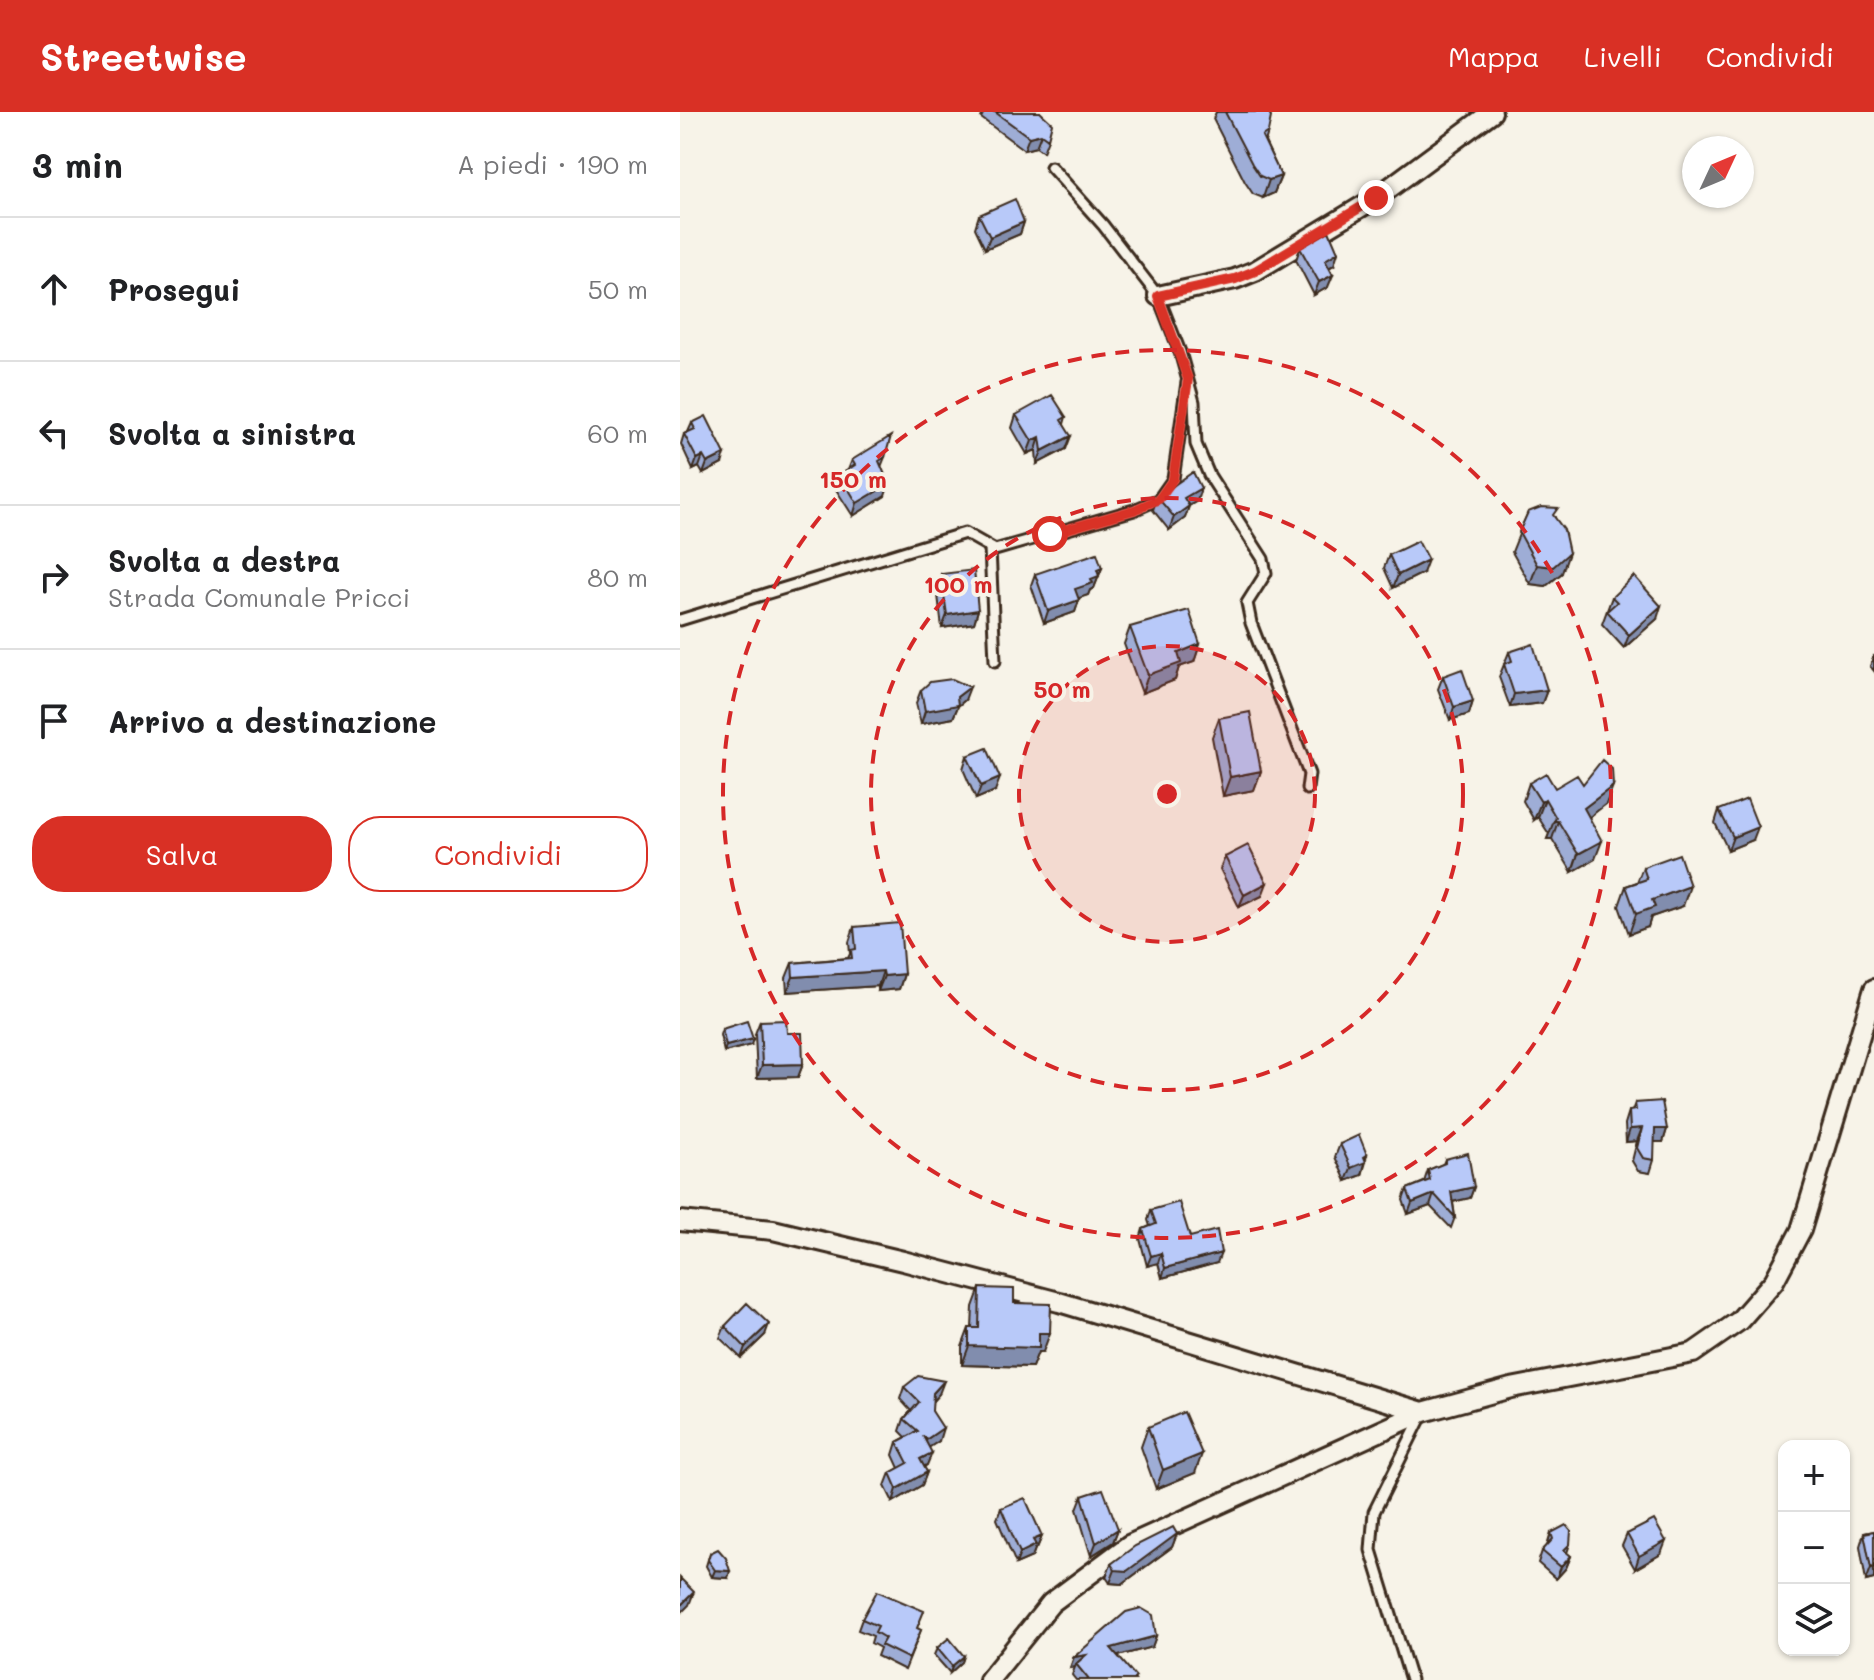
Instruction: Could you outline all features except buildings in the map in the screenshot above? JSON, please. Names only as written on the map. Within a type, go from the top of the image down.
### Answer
[{"type":"street","points":[[1158,296],[1235,279],[1255,271],[1376,198],[1492,112]]},
{"type":"street","points":[[989,1680],[1051,1603],[1129,1545],[1423,1412],[1511,1388],[1693,1353],[1739,1321],[1774,1281],[1801,1230],[1874,989]]},
{"type":"street","points":[[680,1221],[773,1230],[917,1265],[1059,1302],[1423,1412]]},
{"type":"lane","points":[[1051,167],[1112,235],[1158,296],[1194,402],[1196,444],[1209,475],[1263,559],[1266,573],[1247,603],[1251,623],[1309,774],[1307,789]]},
{"type":"lane","points":[[680,620],[965,533],[995,550],[1134,510],[1159,499],[1173,479],[1188,379]]},
{"type":"lane","points":[[990,548],[995,661]]},
{"type":"lane","points":[[1411,1680],[1371,1550],[1374,1512],[1423,1412]]},
{"type":"route","points":[[1050,534],[1134,510],[1159,499],[1173,479],[1176,439],[1188,379],[1158,296],[1235,279],[1255,271],[1376,198]]}]
